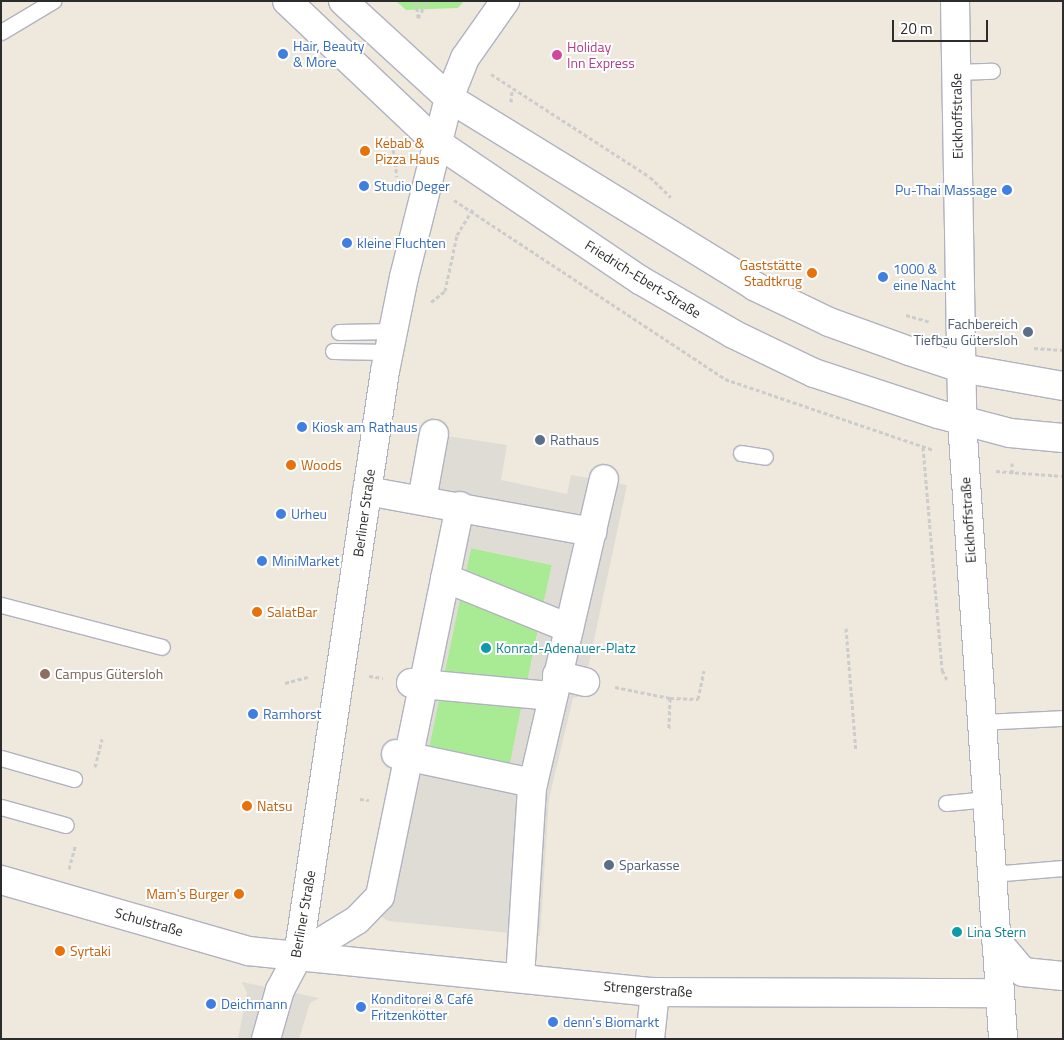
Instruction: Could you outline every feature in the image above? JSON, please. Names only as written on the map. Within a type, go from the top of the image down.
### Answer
[{"type":"street","name":"Friedrich-Ebert-Straße","points":[[287,1],[436,142],[640,280],[732,334],[814,373],[962,421],[1018,434],[1063,438]]},
{"type":"street","points":[[343,1],[449,98],[754,286],[829,322],[962,368],[1063,386]]},
{"type":"street","name":"Berliner Straße","points":[[266,1039],[280,990],[298,956],[390,342],[436,142],[449,98],[465,58],[505,1]]},
{"type":"street","name":"Eickhoffstraße","points":[[955,1],[962,421],[1003,1039]]},
{"type":"street","points":[[422,500],[434,434]]},
{"type":"street","points":[[520,978],[536,864],[533,783],[604,479]]},
{"type":"street","points":[[367,490],[592,532]]},
{"type":"street","points":[[298,956],[357,920],[380,896],[392,804],[417,684],[445,578],[460,506]]},
{"type":"street","points":[[445,578],[569,628]]},
{"type":"street","points":[[417,684],[555,686],[584,682]]},
{"type":"street","points":[[402,756],[533,783]]},
{"type":"street","name":"Schulstraße","points":[[1,880],[248,951],[298,956]]},
{"type":"street","points":[[996,940],[1023,972],[1063,976]]},
{"type":"street","name":"Strengerstraße","points":[[298,956],[655,992],[1000,993]]},
{"type":"street","points":[[650,1039],[655,992]]},
{"type":"lane","points":[[1,32],[53,1]]},
{"type":"lane","points":[[956,72],[992,71]]},
{"type":"lane","points":[[339,332],[390,342]]},
{"type":"lane","points":[[333,351],[390,342]]},
{"type":"lane","points":[[741,453],[766,457]]},
{"type":"lane","points":[[1,605],[162,647]]},
{"type":"lane","points":[[981,722],[1063,718]]},
{"type":"lane","points":[[1,758],[74,779]]},
{"type":"lane","points":[[946,803],[988,800]]},
{"type":"lane","points":[[1,807],[66,824]]},
{"type":"lane","points":[[992,874],[1063,868]]},
{"type":"path","points":[[416,1],[418,18]]},
{"type":"path","points":[[413,25],[427,1]]},
{"type":"path","points":[[484,68],[650,177],[678,204]]},
{"type":"path","points":[[491,84],[492,74]]},
{"type":"path","points":[[455,201],[473,210],[494,226]]},
{"type":"path","points":[[422,309],[445,291],[457,235],[473,210]]},
{"type":"path","points":[[899,314],[937,324]]},
{"type":"path","points":[[923,447],[942,670],[949,683]]},
{"type":"path","points":[[990,470],[1063,476]]},
{"type":"path","points":[[846,628],[856,751]]},
{"type":"path","points":[[584,682],[670,698],[698,699],[704,671]]},
{"type":"path","points":[[669,729],[670,698]]},
{"type":"path","points":[[93,774],[102,739]]},
{"type":"path","points":[[68,873],[77,838]]},
{"type":"green space","points":[[396,1],[464,1],[458,8],[406,10]]},
{"type":"green space","points":[[471,548],[552,565],[542,611],[464,579]]},
{"type":"green space","points":[[462,589],[540,620],[526,688],[442,684]]},
{"type":"green space","points":[[440,695],[524,695],[510,764],[429,747]]},
{"type":"shaded area","points":[[434,434],[507,445],[501,480],[567,494],[571,475],[627,485],[582,696],[573,698],[549,799],[540,936],[388,921],[369,908],[445,518],[413,511]],"holes":[[[471,548],[552,565],[542,611],[464,579]],[[462,590],[540,621],[526,688],[442,684]],[[440,695],[524,695],[510,764],[429,747]]]},
{"type":"shaded area","points":[[242,982],[319,998],[310,1003],[299,1039],[238,1039],[247,993]]},
{"type":"place","name":"Hair, Beauty & More","points":[[283,54]]},
{"type":"place","name":"Holiday Inn Express","points":[[557,55]]},
{"type":"place","name":"Kebab & Pizza Haus","points":[[365,151]]},
{"type":"place","name":"Studio Deger","points":[[364,186]]},
{"type":"place","name":"Pu-Thai Massage","points":[[1007,190]]},
{"type":"place","name":"kleine Fluchten","points":[[347,243]]},
{"type":"place","name":"Gaststätte Stadtkrug","points":[[812,273]]},
{"type":"place","name":"1000 & eine Nacht","points":[[883,277]]},
{"type":"place","name":"Fachbereich Tiefbau Gütersloh","points":[[1028,332]]},
{"type":"place","name":"Kiosk am Rathaus","points":[[302,427]]},
{"type":"place","name":"Rathaus","points":[[540,440]]},
{"type":"place","name":"Woods","points":[[291,465]]},
{"type":"place","name":"Urheu","points":[[281,514]]},
{"type":"place","name":"MiniMarket","points":[[262,561]]},
{"type":"place","name":"SalatBar","points":[[257,612]]},
{"type":"place","name":"Konrad-Adenauer-Platz","points":[[486,648]]},
{"type":"place","name":"Campus Gütersloh","points":[[45,674]]},
{"type":"place","name":"Ramhorst","points":[[253,714]]},
{"type":"place","name":"Natsu","points":[[247,806]]},
{"type":"place","name":"Sparkasse","points":[[609,865]]},
{"type":"place","name":"Mam's Burger","points":[[239,894]]},
{"type":"place","name":"Lina Stern","points":[[957,932]]},
{"type":"place","name":"Syrtaki","points":[[60,951]]},
{"type":"place","name":"Deichmann","points":[[211,1004]]},
{"type":"place","name":"Konditorei & Café Fritzenkötter","points":[[361,1007]]},
{"type":"place","name":"denn's Biomarkt","points":[[553,1022]]}]
